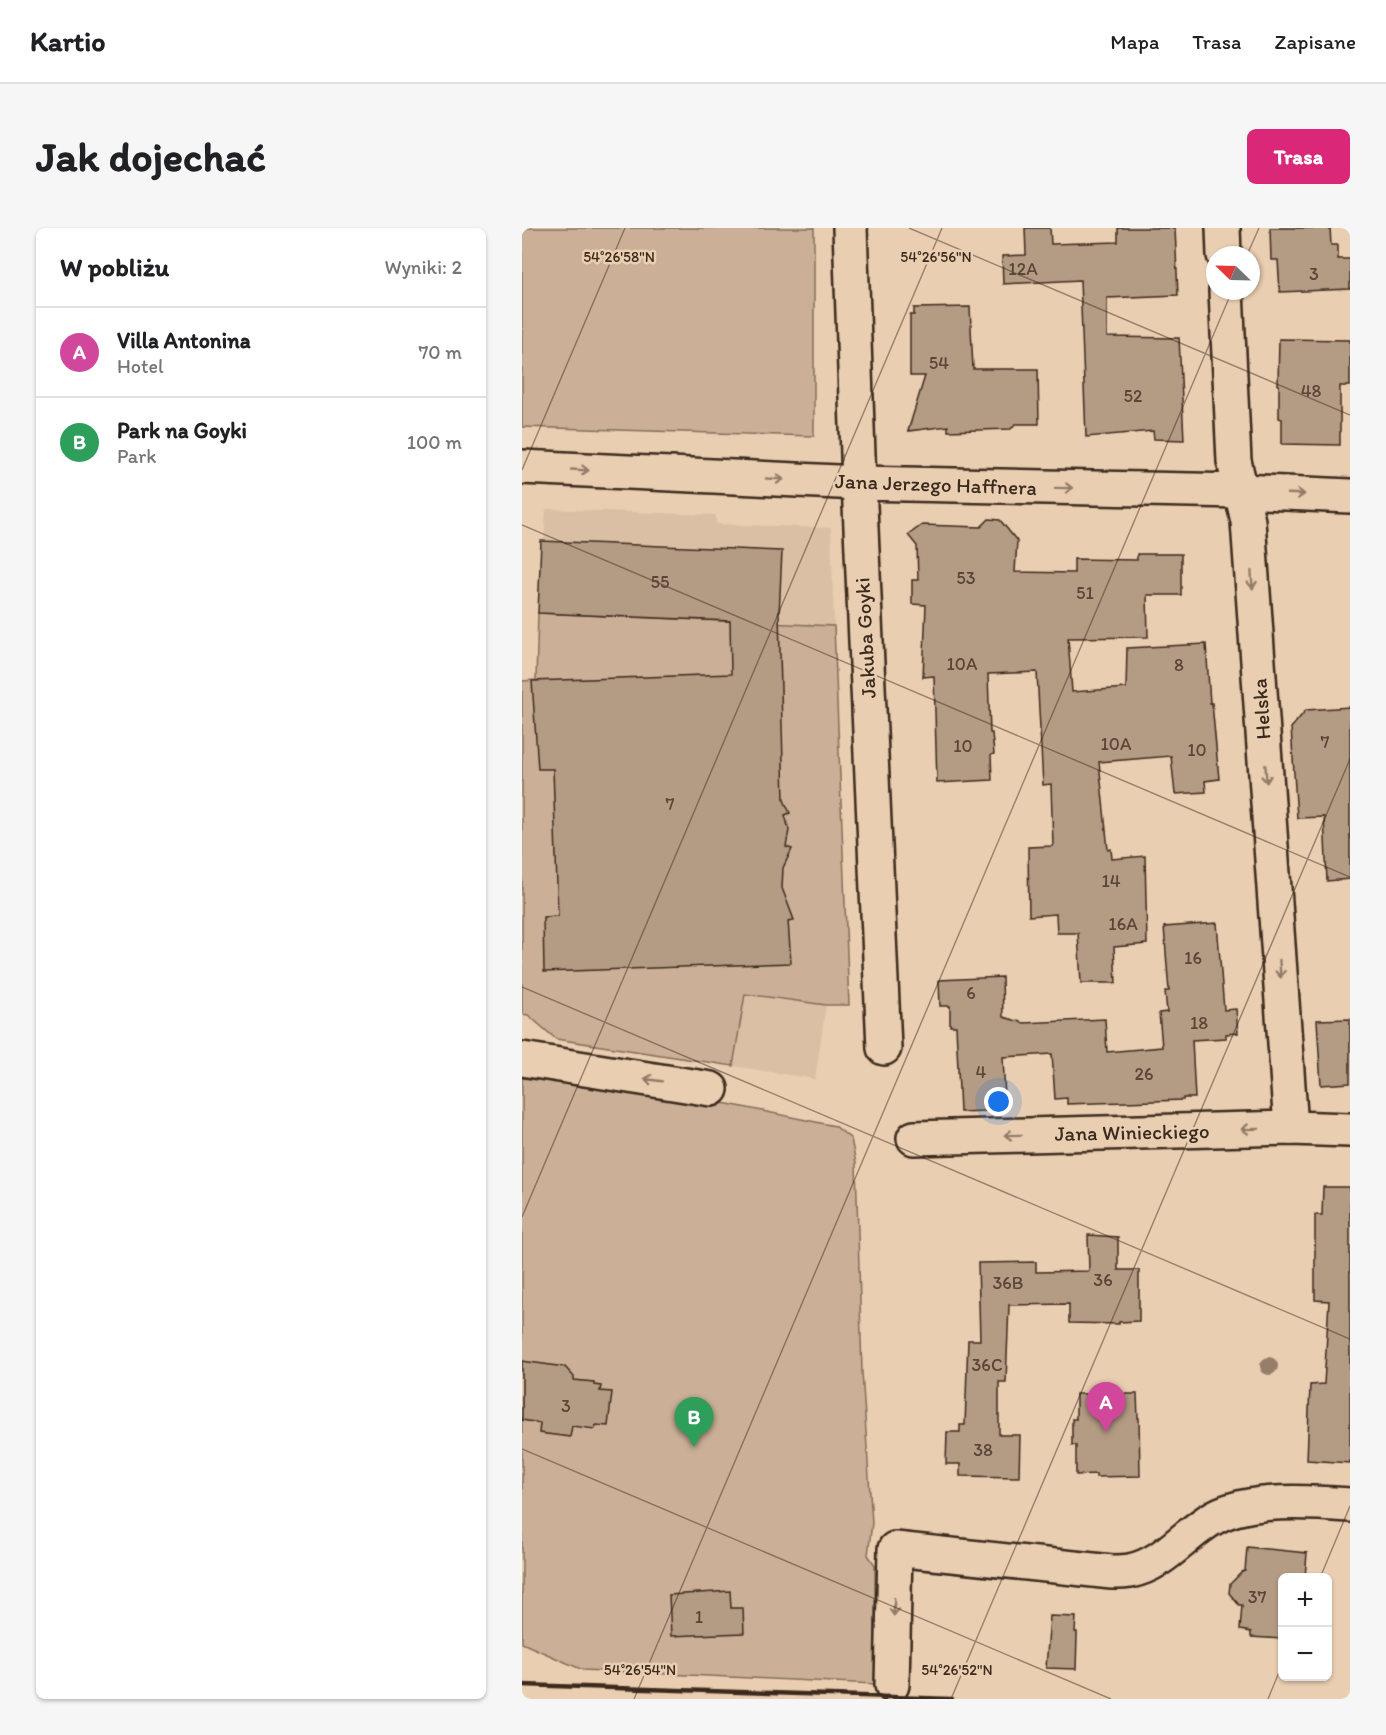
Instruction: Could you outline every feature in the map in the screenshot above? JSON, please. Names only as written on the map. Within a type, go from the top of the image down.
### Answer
[{"type":"street","name":"Jakuba Goyki","points":[[850,228],[859,483],[885,1048]]},
{"type":"street","points":[[1223,228],[1224,246]]},
{"type":"street","name":"Helska","points":[[1226,300],[1234,461],[1248,521],[1291,1128]]},
{"type":"street","name":"Jana Jerzego Haffnera","points":[[522,467],[859,483],[1241,491],[1350,496]]},
{"type":"street","points":[[522,1059],[711,1089]]},
{"type":"street","name":"Jana Winieckiego","points":[[914,1138],[1291,1128],[1350,1130]]},
{"type":"street","points":[[892,1685],[895,1549],[1101,1571],[1131,1571],[1148,1565],[1167,1554],[1215,1517],[1240,1508],[1281,1503],[1350,1505]]},
{"type":"shaded area","points":[[522,228],[814,228],[814,436],[522,427]]},
{"type":"shaded area","points":[[546,509],[716,515],[716,524],[831,528],[834,626],[538,613],[541,541],[544,540]]},
{"type":"shaded area","points":[[538,613],[834,626],[849,1005],[826,1005],[745,994],[733,1066],[556,1039],[528,1015],[522,1014],[522,681],[536,680]]},
{"type":"shaded area","points":[[745,994],[826,1005],[815,1079],[733,1066]]},
{"type":"shaded area","points":[[522,1078],[728,1104],[835,1126],[851,1139],[856,1163],[862,1372],[872,1523],[868,1555],[875,1565],[875,1684],[583,1670],[522,1643]]},
{"type":"building","points":[[1025,228],[1050,228],[1051,244],[1118,242],[1118,228],[1175,228],[1178,295],[1107,298],[1107,337],[1179,338],[1184,440],[1154,439],[1153,431],[1086,437],[1080,280],[1003,284],[1002,256],[1026,255]]},
{"type":"building","points":[[1270,228],[1330,228],[1331,245],[1338,245],[1338,259],[1350,259],[1350,289],[1280,292],[1278,260],[1271,260]]},
{"type":"building","points":[[970,307],[973,369],[1038,369],[1039,424],[1015,424],[1011,429],[948,431],[948,426],[908,431],[925,376],[910,376],[910,315],[914,315],[914,308]]},
{"type":"building","points":[[1279,339],[1350,340],[1350,386],[1340,386],[1340,445],[1282,444],[1278,385]]},
{"type":"building","points":[[989,519],[1000,520],[1017,541],[1015,572],[1074,573],[1074,559],[1137,560],[1137,554],[1181,554],[1181,595],[1147,595],[1148,637],[1068,638],[1072,692],[1126,688],[1127,648],[1206,644],[1219,779],[1205,781],[1206,792],[1175,794],[1171,756],[1099,762],[1108,850],[1111,849],[1112,859],[1145,856],[1147,944],[1114,947],[1116,983],[1081,983],[1078,933],[1057,933],[1056,914],[1029,916],[1028,847],[1053,846],[1051,784],[1043,785],[1037,672],[988,674],[990,733],[992,733],[994,754],[991,755],[992,780],[937,783],[934,676],[923,677],[926,605],[912,604],[912,580],[918,580],[917,546],[908,535],[922,525],[981,527]]},
{"type":"building","points":[[541,541],[782,551],[779,615],[784,800],[790,813],[785,815],[789,830],[786,847],[792,849],[783,868],[782,888],[794,920],[788,921],[791,963],[544,972],[543,917],[558,916],[553,769],[538,769],[532,681],[731,674],[730,621],[538,613]]},
{"type":"building","points":[[1350,707],[1350,879],[1327,881],[1324,817],[1297,818],[1291,728],[1306,710]]},
{"type":"building","points":[[1217,923],[1224,1010],[1236,1009],[1238,1033],[1226,1034],[1226,1038],[1192,1040],[1195,1098],[1067,1104],[1067,1098],[1055,1099],[1052,1054],[1003,1057],[1005,1098],[986,1098],[986,1111],[960,1112],[956,1026],[950,1026],[950,1006],[940,1006],[939,980],[1002,977],[1003,1017],[1024,1023],[1105,1019],[1107,1052],[1162,1047],[1159,1013],[1167,1012],[1165,991],[1169,991],[1164,927]]},
{"type":"building","points":[[1350,1019],[1350,1083],[1321,1085],[1317,1020]]},
{"type":"building","points":[[1323,1187],[1350,1187],[1350,1463],[1307,1460],[1310,1385],[1324,1384],[1329,1301],[1315,1300],[1315,1215],[1322,1215]]},
{"type":"building","points":[[1088,1235],[1118,1237],[1118,1270],[1139,1270],[1139,1321],[1119,1322],[1119,1324],[1069,1323],[1069,1304],[1009,1305],[1006,1382],[999,1382],[999,1435],[1020,1435],[1019,1477],[960,1476],[960,1464],[946,1464],[947,1432],[960,1432],[960,1425],[965,1425],[968,1340],[980,1340],[978,1263],[1036,1262],[1036,1272],[1089,1271]]},
{"type":"building","points":[[522,1361],[565,1367],[574,1380],[594,1382],[594,1385],[601,1386],[600,1391],[612,1392],[608,1426],[596,1425],[595,1429],[572,1426],[570,1437],[539,1433],[540,1423],[522,1420]]},
{"type":"building","points":[[1076,1394],[1137,1394],[1140,1476],[1076,1475],[1076,1445],[1072,1445],[1072,1419],[1076,1419]]},
{"type":"building","points":[[1247,1547],[1307,1553],[1305,1573],[1278,1573],[1278,1639],[1251,1637],[1251,1632],[1240,1630],[1242,1605],[1239,1605],[1229,1593],[1230,1584],[1245,1571]]},
{"type":"building","points":[[730,1591],[731,1608],[743,1608],[744,1633],[671,1636],[669,1595]]},
{"type":"building","points":[[1050,1616],[1076,1617],[1076,1669],[1046,1668]]},
{"type":"railway","points":[[522,1685],[952,1699]]},
{"type":"place","name":"Villa Antonina","points":[[1106,1432]]},
{"type":"place","name":"Park na Goyki","points":[[694,1447]]}]
